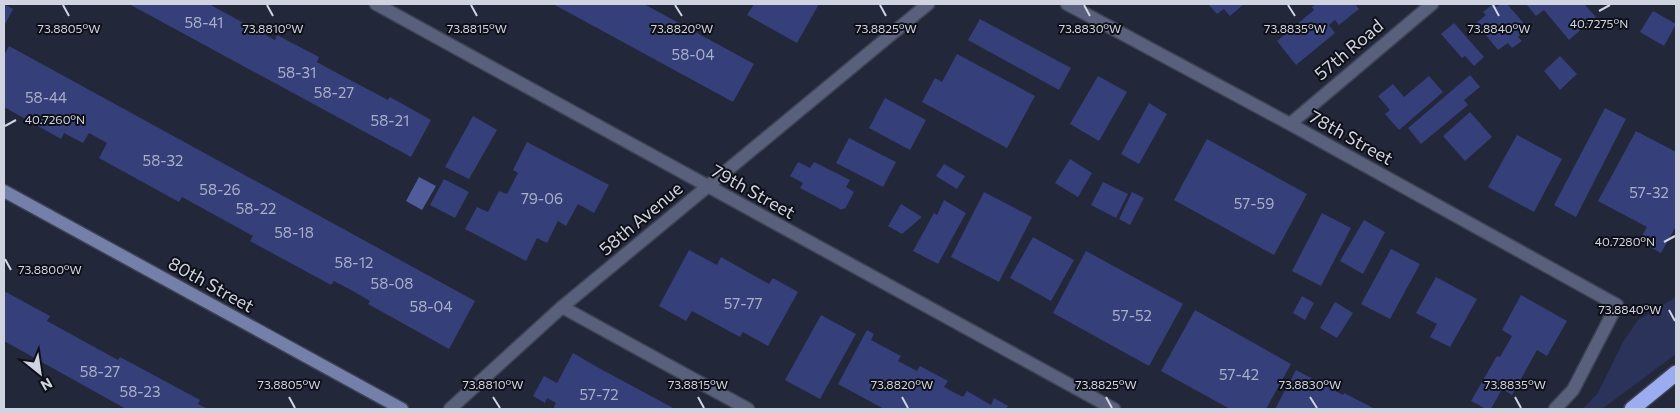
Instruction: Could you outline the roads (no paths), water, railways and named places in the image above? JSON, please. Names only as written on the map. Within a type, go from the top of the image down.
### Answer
[{"type":"highway","points":[[1632,409],[1676,374]]},
{"type":"highway","points":[[1638,409],[1676,384]]},
{"type":"street","name":"79th Street","points":[[376,4],[1114,409]]},
{"type":"street","name":"58th Avenue","points":[[450,409],[562,307],[928,4]]},
{"type":"street","name":"78th Street","points":[[1067,4],[1290,124],[1617,306],[1573,390],[1556,409]]},
{"type":"street","name":"57th Road","points":[[1290,124],[1432,4]]},
{"type":"street","name":"80th Street","points":[[4,191],[402,409]]},
{"type":"street","points":[[562,307],[748,409]]}]
